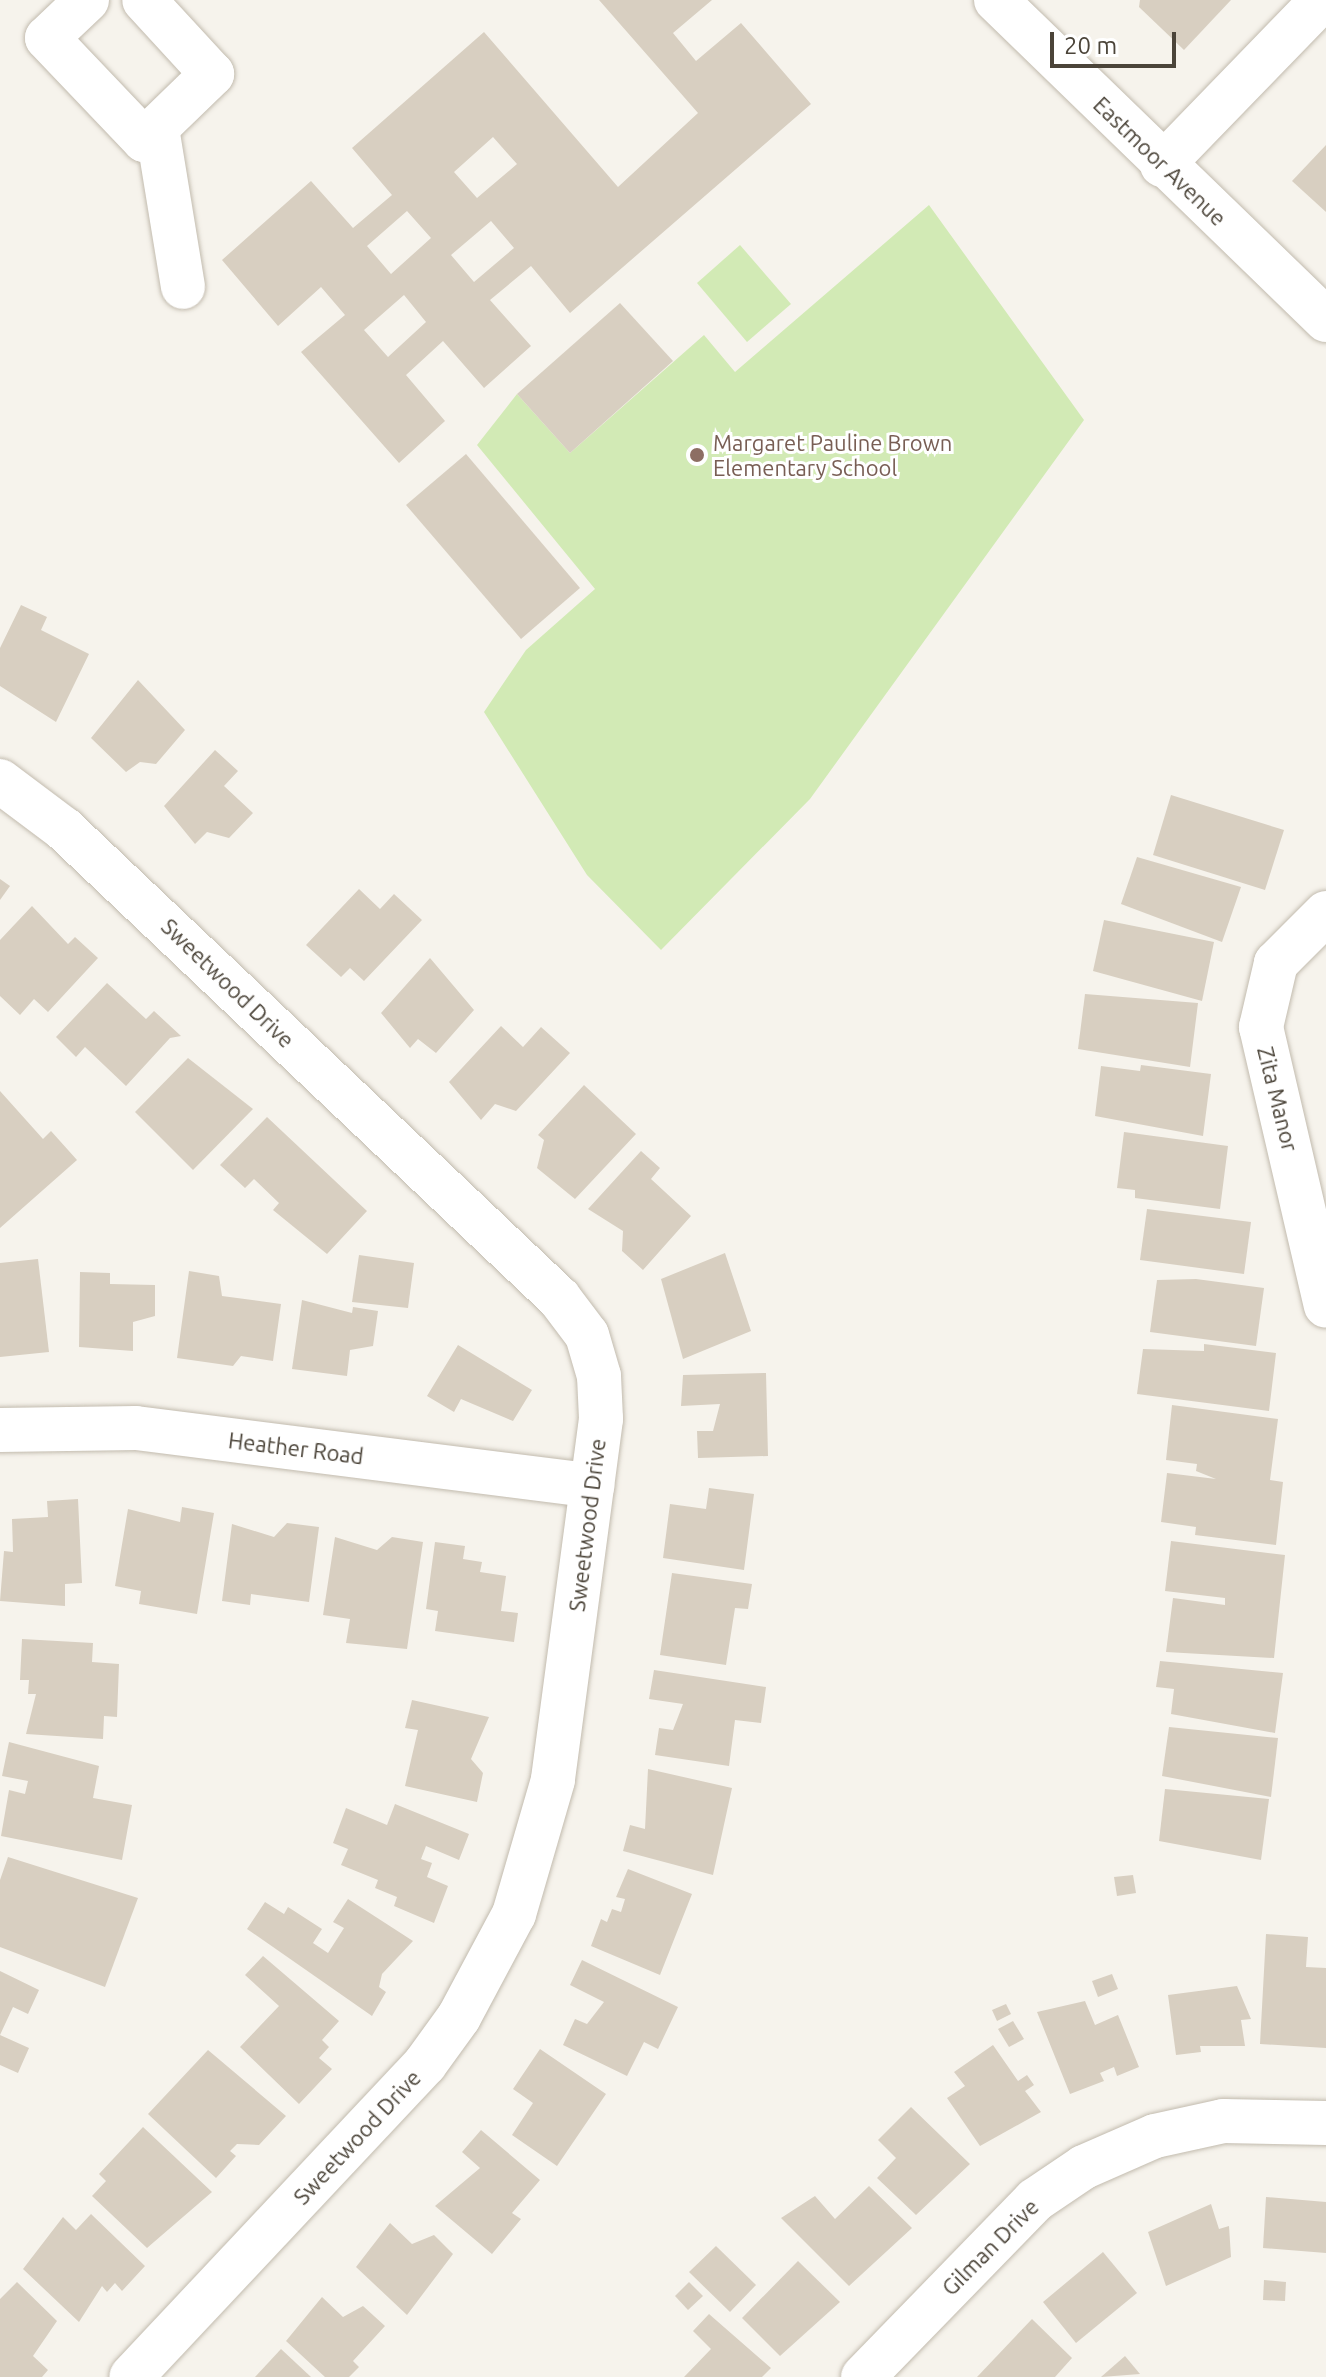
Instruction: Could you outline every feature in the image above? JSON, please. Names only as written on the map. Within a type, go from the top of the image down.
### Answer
[{"type":"street","points":[[87,0],[47,38],[144,140],[212,74],[144,0]]},
{"type":"street","name":"Eastmoor Avenue","points":[[996,0],[1162,165],[1326,320]]},
{"type":"street","points":[[1162,165],[1322,0]]},
{"type":"street","points":[[157,128],[183,287]]},
{"type":"street","name":"Sweetwood Drive","points":[[0,781],[64,829],[559,1298],[587,1335],[599,1376],[592,1486],[553,1780],[536,1850],[487,1970],[425,2064],[131,2377]]},
{"type":"street","name":"Zita Manor","points":[[1326,913],[1276,963],[1261,1027],[1326,1306]]},
{"type":"street","name":"Heather Road","points":[[0,1430],[136,1428],[592,1486]]},
{"type":"street","name":"Gilman Drive","points":[[863,2377],[1035,2200],[1084,2167],[1155,2136],[1223,2121],[1326,2123]]},
{"type":"green space","points":[[929,205],[1084,420],[810,799],[661,950],[587,875],[484,712],[526,650],[595,589],[477,445],[517,394],[570,453],[704,335],[735,372]]},
{"type":"green space","points":[[740,245],[791,304],[747,342],[697,283]]},
{"type":"building","points":[[599,0],[712,0],[673,33],[696,61],[741,23],[811,104],[570,313],[531,266],[490,300],[531,346],[484,388],[443,341],[406,375],[445,421],[399,463],[301,352],[345,315],[321,287],[278,326],[222,260],[311,181],[353,228],[392,195],[352,148],[484,32],[618,187],[698,113]],"holes":[[[493,137],[517,164],[477,198],[454,172]],[[407,211],[431,238],[391,274],[367,246]],[[491,221],[514,248],[474,282],[451,255]],[[404,295],[426,322],[388,357],[364,330]]]},
{"type":"building","points":[[1140,0],[1231,0],[1184,50],[1139,7]]},
{"type":"building","points":[[1326,145],[1326,212],[1292,181]]},
{"type":"building","points":[[620,303],[673,361],[570,453],[517,394]]},
{"type":"building","points":[[466,454],[580,588],[521,639],[406,505]]},
{"type":"building","points":[[21,605],[47,617],[41,630],[89,654],[56,722],[0,686],[0,648]]},
{"type":"building","points":[[138,680],[185,730],[156,764],[140,762],[126,772],[91,738]]},
{"type":"building","points":[[215,750],[238,771],[224,786],[253,813],[229,838],[207,832],[195,844],[164,806]]},
{"type":"building","points":[[1171,795],[1284,830],[1265,890],[1153,855]]},
{"type":"building","points":[[1137,857],[1241,887],[1222,942],[1121,904]]},
{"type":"building","points":[[0,879],[10,886],[0,900]]},
{"type":"building","points":[[359,889],[380,909],[394,894],[422,920],[364,981],[350,968],[341,977],[306,945]]},
{"type":"building","points":[[32,906],[68,944],[75,937],[98,958],[48,1012],[34,999],[20,1015],[0,996],[0,940]]},
{"type":"building","points":[[1104,920],[1214,942],[1202,1001],[1093,971]]},
{"type":"building","points":[[430,958],[474,1010],[436,1053],[418,1039],[410,1048],[381,1013]]},
{"type":"building","points":[[107,983],[146,1019],[154,1011],[181,1036],[170,1038],[126,1086],[85,1047],[76,1057],[56,1037]]},
{"type":"building","points":[[1085,994],[1198,1003],[1190,1067],[1078,1049]]},
{"type":"building","points":[[501,1026],[523,1047],[541,1027],[570,1053],[516,1111],[495,1104],[481,1120],[449,1082]]},
{"type":"building","points":[[188,1058],[253,1109],[193,1170],[135,1112]]},
{"type":"building","points":[[1141,1065],[1211,1074],[1203,1136],[1095,1116],[1101,1066],[1140,1071]]},
{"type":"building","points":[[584,1085],[636,1134],[575,1199],[537,1168],[544,1140],[538,1135]]},
{"type":"building","points":[[0,1091],[43,1139],[51,1131],[77,1160],[0,1228]]},
{"type":"building","points":[[267,1117],[367,1211],[327,1254],[273,1210],[279,1203],[254,1179],[245,1188],[220,1165]]},
{"type":"building","points":[[1124,1132],[1228,1146],[1220,1209],[1135,1198],[1135,1190],[1117,1188]]},
{"type":"building","points":[[641,1151],[660,1168],[651,1179],[691,1216],[643,1270],[622,1251],[623,1231],[588,1209]]},
{"type":"building","points":[[1147,1209],[1251,1222],[1244,1274],[1140,1260]]},
{"type":"building","points":[[725,1253],[751,1331],[683,1359],[661,1279]]},
{"type":"building","points":[[359,1255],[414,1263],[408,1308],[352,1302]]},
{"type":"building","points":[[38,1259],[49,1352],[0,1357],[0,1263]]},
{"type":"building","points":[[189,1271],[219,1276],[222,1296],[281,1304],[273,1361],[241,1356],[233,1366],[177,1358]]},
{"type":"building","points":[[80,1272],[110,1273],[110,1284],[155,1285],[155,1316],[133,1322],[133,1351],[79,1347]]},
{"type":"building","points":[[1196,1279],[1264,1288],[1256,1346],[1150,1332],[1157,1280]]},
{"type":"building","points":[[302,1300],[352,1313],[353,1307],[378,1311],[373,1346],[350,1350],[347,1376],[292,1369]]},
{"type":"building","points":[[1204,1344],[1276,1353],[1269,1411],[1137,1394],[1143,1349],[1204,1351]]},
{"type":"building","points":[[458,1345],[532,1390],[513,1421],[461,1399],[454,1412],[427,1396]]},
{"type":"building","points":[[766,1373],[768,1456],[698,1458],[697,1431],[713,1431],[720,1404],[681,1406],[683,1375]]},
{"type":"building","points":[[1172,1405],[1278,1419],[1270,1480],[1283,1482],[1276,1545],[1195,1535],[1196,1527],[1161,1522],[1167,1473],[1216,1479],[1196,1471],[1197,1464],[1166,1460]]},
{"type":"building","points":[[709,1488],[754,1494],[744,1570],[663,1558],[670,1504],[706,1509]]},
{"type":"building","points":[[78,1499],[82,1583],[65,1584],[65,1606],[0,1601],[4,1551],[13,1552],[12,1519],[48,1517],[47,1501]]},
{"type":"building","points":[[182,1507],[214,1513],[197,1614],[139,1604],[141,1591],[115,1586],[128,1509],[180,1522]]},
{"type":"building","points":[[287,1523],[319,1527],[309,1602],[251,1594],[250,1605],[222,1601],[232,1524],[274,1537]]},
{"type":"building","points":[[335,1537],[377,1550],[392,1537],[423,1542],[407,1649],[346,1643],[350,1619],[323,1615]]},
{"type":"building","points":[[1171,1541],[1285,1555],[1274,1658],[1166,1652],[1173,1598],[1225,1605],[1225,1598],[1165,1591]]},
{"type":"building","points":[[435,1542],[465,1546],[463,1559],[482,1562],[480,1572],[506,1576],[501,1611],[518,1613],[514,1642],[435,1631],[438,1611],[426,1609]]},
{"type":"building","points":[[672,1573],[752,1584],[748,1609],[735,1608],[726,1665],[660,1655]]},
{"type":"building","points":[[22,1639],[93,1643],[92,1662],[119,1664],[117,1717],[104,1716],[103,1739],[26,1734],[36,1694],[28,1694],[29,1680],[20,1680]]},
{"type":"building","points":[[1160,1661],[1283,1673],[1275,1733],[1171,1714],[1174,1689],[1156,1687]]},
{"type":"building","points":[[654,1670],[766,1687],[761,1723],[735,1720],[729,1766],[655,1755],[659,1728],[673,1730],[683,1704],[649,1699]]},
{"type":"building","points":[[412,1700],[489,1717],[471,1759],[483,1773],[477,1802],[405,1786],[418,1730],[405,1728]]},
{"type":"building","points":[[1169,1727],[1278,1738],[1271,1797],[1162,1776]]},
{"type":"building","points":[[9,1742],[99,1766],[93,1798],[132,1805],[122,1860],[1,1836],[9,1790],[25,1794],[28,1781],[2,1776]]},
{"type":"building","points":[[648,1769],[732,1788],[713,1875],[623,1851],[630,1825],[645,1829]]},
{"type":"building","points":[[1165,1789],[1269,1799],[1261,1860],[1159,1841]]},
{"type":"building","points":[[395,1804],[469,1834],[459,1860],[426,1846],[421,1859],[432,1863],[427,1877],[448,1886],[434,1923],[394,1906],[397,1897],[375,1888],[378,1880],[341,1865],[348,1849],[333,1843],[346,1808],[387,1825]]},
{"type":"building","points":[[8,1857],[138,1898],[105,1987],[0,1947],[0,1880]]},
{"type":"building","points":[[628,1869],[692,1894],[660,1975],[591,1946],[601,1919],[607,1922],[612,1909],[621,1912],[625,1899],[616,1897]]},
{"type":"building","points":[[1133,1875],[1136,1893],[1117,1896],[1114,1877]]},
{"type":"building","points":[[348,1899],[413,1941],[382,1974],[379,1987],[386,1992],[372,2016],[247,1929],[265,1902],[284,1914],[288,1907],[322,1929],[313,1943],[328,1953],[344,1928],[333,1922]]},
{"type":"building","points":[[1266,1934],[1308,1937],[1306,1967],[1326,1968],[1326,2048],[1260,2044]]},
{"type":"building","points":[[263,1956],[339,2021],[322,2040],[329,2047],[319,2058],[332,2069],[299,2104],[240,2047],[279,2006],[245,1975]]},
{"type":"building","points":[[582,1960],[678,2007],[658,2049],[644,2042],[627,2076],[563,2045],[575,2019],[587,2024],[604,2002],[570,1985]]},
{"type":"building","points":[[0,1971],[39,1990],[28,2014],[13,2007],[0,2035]]},
{"type":"building","points":[[1112,1974],[1118,1989],[1098,1997],[1092,1981]]},
{"type":"building","points":[[1237,1986],[1251,2019],[1241,2020],[1245,2046],[1200,2046],[1201,2052],[1176,2055],[1168,1995]]},
{"type":"building","points":[[1085,2001],[1095,2025],[1118,2015],[1139,2067],[1117,2076],[1114,2067],[1100,2073],[1104,2081],[1070,2094],[1037,2012]]},
{"type":"building","points":[[1006,2004],[1011,2014],[997,2021],[992,2010]]},
{"type":"building","points":[[1013,2021],[1024,2039],[1009,2047],[998,2029]]},
{"type":"building","points":[[0,2035],[29,2048],[18,2073],[0,2065]]},
{"type":"building","points":[[993,2045],[1018,2081],[1027,2075],[1034,2085],[1025,2091],[1041,2112],[980,2146],[947,2098],[965,2086],[954,2072]]},
{"type":"building","points":[[540,2049],[606,2094],[557,2166],[512,2135],[533,2103],[513,2089]]},
{"type":"building","points":[[208,2050],[286,2116],[259,2145],[237,2144],[230,2151],[236,2156],[216,2178],[148,2114]]},
{"type":"building","points":[[911,2107],[970,2164],[916,2215],[877,2178],[896,2158],[878,2140]]},
{"type":"building","points":[[143,2127],[212,2192],[147,2248],[92,2196],[106,2181],[99,2174]]},
{"type":"building","points":[[481,2130],[540,2180],[512,2213],[521,2219],[492,2254],[435,2206],[480,2168],[462,2152]]},
{"type":"building","points":[[869,2186],[912,2228],[849,2286],[781,2218],[815,2196],[835,2219]]},
{"type":"building","points":[[1266,2197],[1326,2202],[1326,2253],[1263,2248]]},
{"type":"building","points":[[1211,2204],[1219,2229],[1229,2226],[1231,2257],[1166,2286],[1148,2232]]},
{"type":"building","points":[[91,2214],[145,2266],[122,2291],[115,2283],[107,2292],[102,2286],[79,2322],[23,2269],[63,2217],[76,2230]]},
{"type":"building","points":[[390,2223],[412,2244],[434,2235],[453,2254],[407,2315],[356,2267]]},
{"type":"building","points":[[716,2246],[756,2285],[730,2312],[689,2272]]},
{"type":"building","points":[[1103,2252],[1137,2293],[1076,2343],[1043,2302]]},
{"type":"building","points":[[798,2261],[840,2302],[780,2356],[742,2318]]},
{"type":"building","points":[[1264,2280],[1286,2282],[1285,2301],[1263,2300]]},
{"type":"building","points":[[17,2282],[57,2321],[33,2356],[48,2370],[42,2377],[0,2377],[0,2299]]},
{"type":"building","points":[[689,2282],[703,2296],[688,2310],[675,2296]]},
{"type":"building","points":[[322,2297],[343,2317],[363,2306],[385,2326],[353,2361],[359,2367],[349,2377],[325,2377],[286,2341]]},
{"type":"building","points":[[709,2314],[771,2368],[762,2377],[684,2377],[711,2349],[693,2331]]},
{"type":"building","points":[[1032,2319],[1072,2358],[1055,2377],[977,2377]]},
{"type":"building","points":[[281,2349],[311,2377],[255,2377]]},
{"type":"building","points":[[1125,2356],[1140,2374],[1101,2377]]},
{"type":"place","name":"Margaret Pauline Brown Elementary School","points":[[697,455]]}]
